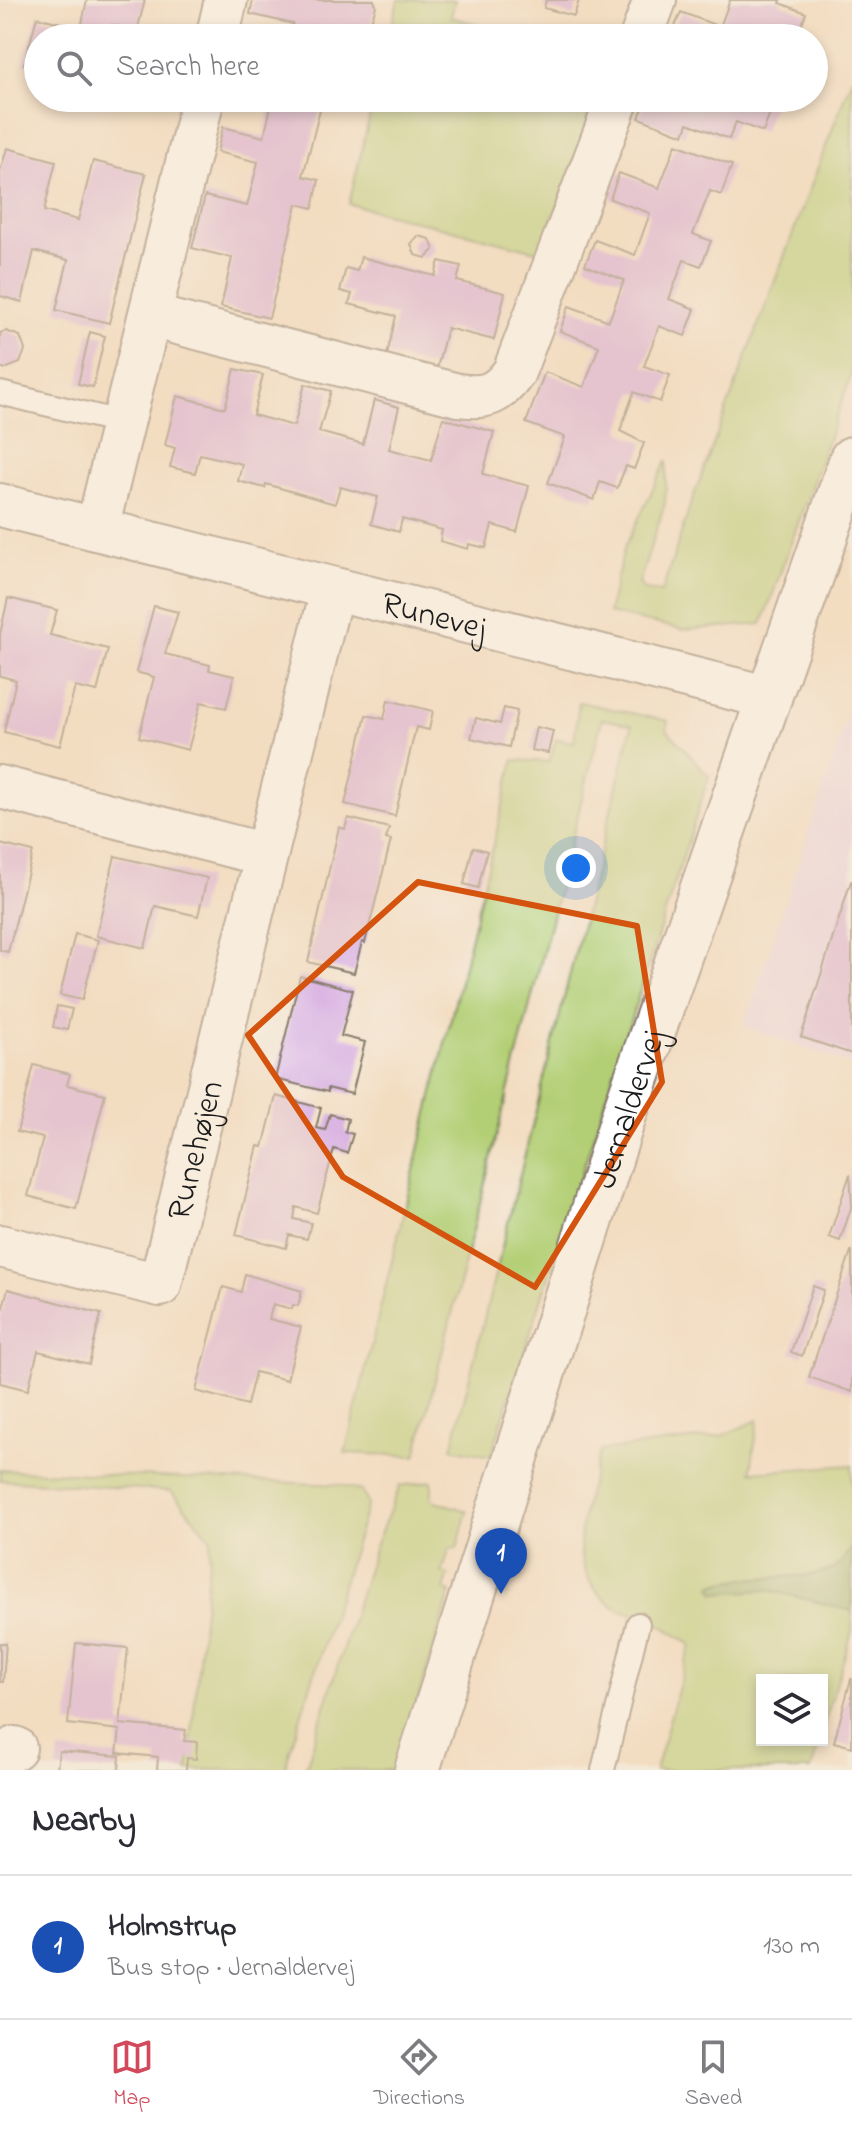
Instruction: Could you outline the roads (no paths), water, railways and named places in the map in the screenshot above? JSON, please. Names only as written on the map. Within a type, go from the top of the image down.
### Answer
[{"type":"street","points":[[220,24],[226,0]]},
{"type":"street","points":[[646,24],[655,0]]},
{"type":"street","points":[[97,529],[200,112]]},
{"type":"street","points":[[150,316],[458,395],[490,396],[503,387],[514,372],[613,112]]},
{"type":"street","name":"Jernaldervej","points":[[425,1768],[625,1112],[852,459]]},
{"type":"street","name":"Runevej","points":[[0,505],[770,698]]},
{"type":"street","name":"Runehøjen","points":[[0,1246],[160,1285],[332,590]]},
{"type":"street","points":[[0,787],[266,855]]},
{"type":"lane","points":[[0,393],[124,423]]},
{"type":"lane","points":[[603,1770],[638,1624]]},
{"type":"place","name":"Holmstrup","points":[[501,1594]]}]
